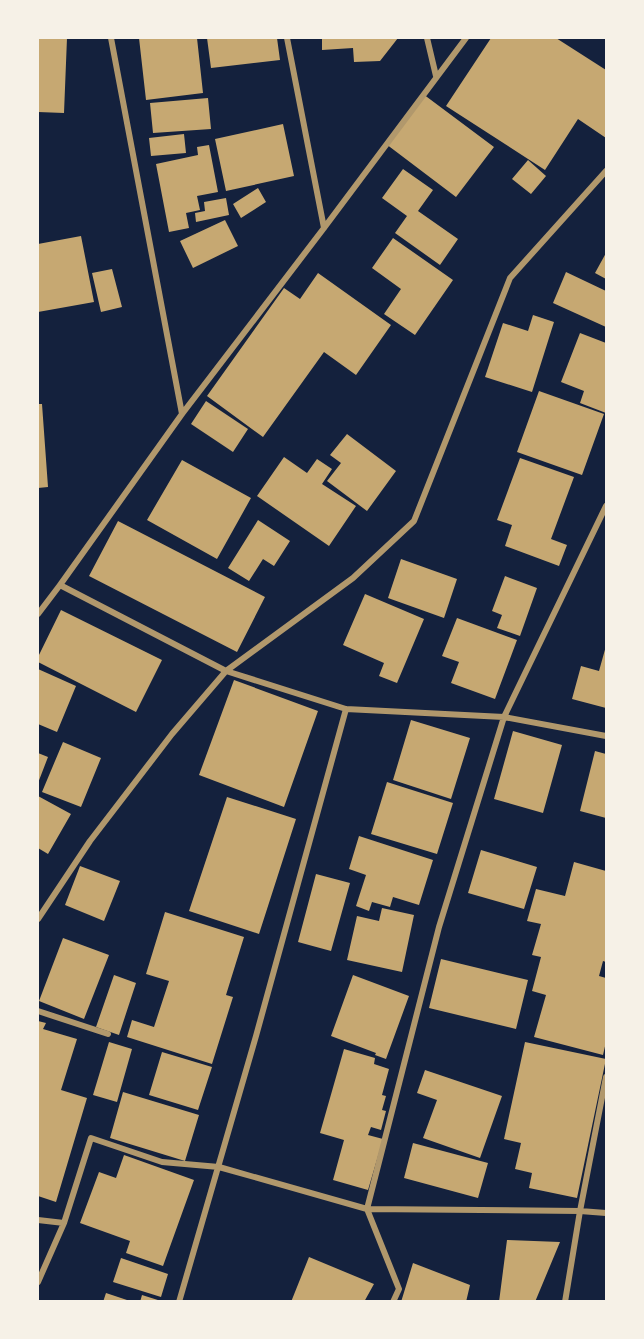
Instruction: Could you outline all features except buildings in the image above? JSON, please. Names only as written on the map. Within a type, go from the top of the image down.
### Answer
[{"type":"street","points":[[111,38],[182,414]]},
{"type":"street","points":[[287,38],[324,228]]},
{"type":"street","points":[[427,38],[436,76]]},
{"type":"street","points":[[38,614],[182,414],[466,38]]},
{"type":"street","points":[[38,919],[90,841],[172,734],[226,670],[353,578],[414,521],[510,278],[606,171]]},
{"type":"street","points":[[393,1302],[399,1289],[367,1209],[439,927],[504,717],[606,506]]},
{"type":"street","points":[[60,585],[226,670],[346,709],[504,717],[606,736]]},
{"type":"street","points":[[179,1302],[219,1167],[346,709]]},
{"type":"street","points":[[38,1011],[108,1034]]},
{"type":"street","points":[[566,1302],[580,1211],[606,1077]]},
{"type":"street","points":[[38,1282],[64,1223],[92,1138],[162,1162],[219,1167],[367,1209],[606,1213]]},
{"type":"street","points":[[38,1220],[64,1223]]}]
